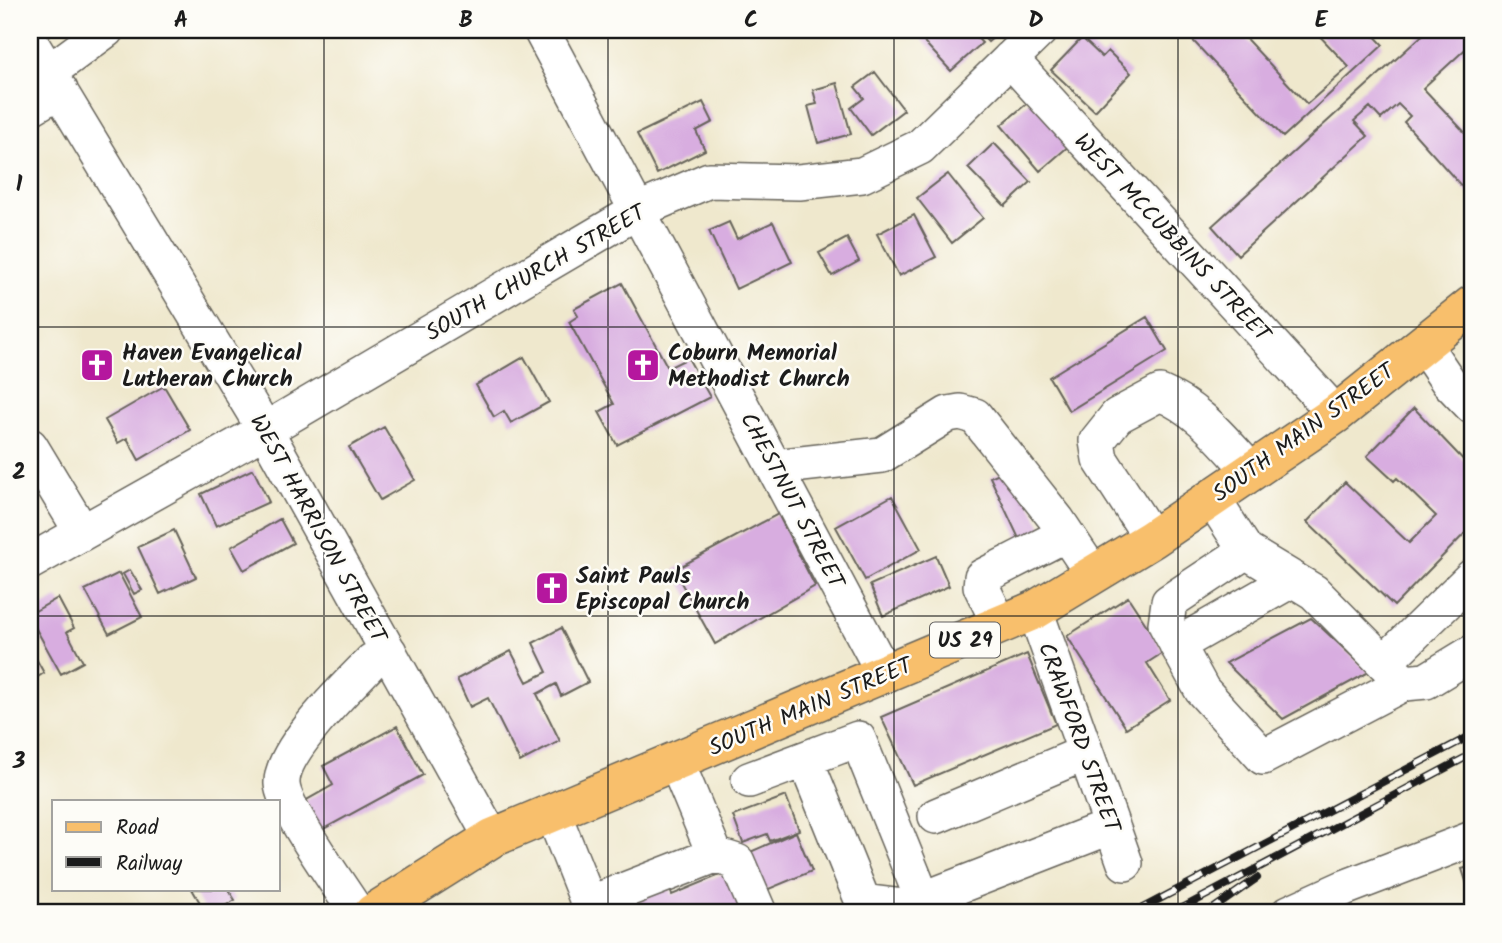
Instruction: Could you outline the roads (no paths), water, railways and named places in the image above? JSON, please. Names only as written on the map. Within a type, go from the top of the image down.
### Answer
[{"type":"main road","name":"SOUTH MAIN STREET","points":[[373,913],[492,838],[1035,610],[1152,539],[1336,414],[1472,307]]},
{"type":"street","points":[[30,108],[106,30]]},
{"type":"street","name":"CHESTNUT STREET","points":[[541,30],[885,675]]},
{"type":"street","name":"SOUTH CHURCH STREET","points":[[30,562],[265,430],[639,210],[709,180],[799,182],[862,176],[920,147],[1040,30]]},
{"type":"street","name":"WEST HARRISON STREET","points":[[30,42],[265,430],[492,838]]},
{"type":"street","name":"WEST MCCUBBINS STREET","points":[[1010,60],[1336,414]]},
{"type":"street","points":[[1423,344],[1448,381],[1472,406]]},
{"type":"street","points":[[1152,539],[1100,459],[1097,441],[1117,416],[1160,393],[1182,402],[1197,413],[1251,471]]},
{"type":"street","points":[[775,467],[882,455],[947,414],[960,412],[975,416],[1066,534],[1093,574]]},
{"type":"street","points":[[30,446],[82,533]]},
{"type":"street","points":[[1212,498],[1246,551],[1314,592],[1394,673],[1426,681],[1472,653]]},
{"type":"street","points":[[1000,625],[981,586],[982,577],[1066,534]]},
{"type":"street","points":[[1246,551],[1169,602],[1166,624],[1202,690],[1263,757],[1394,673],[1472,577]]},
{"type":"street","points":[[1177,645],[1293,579]]},
{"type":"street","name":"CRAWFORD STREET","points":[[1035,610],[1125,863]]},
{"type":"street","points":[[357,913],[290,807],[282,784],[290,754],[372,661],[389,652]]},
{"type":"street","points":[[759,727],[777,770],[863,902],[904,907],[1112,827]]},
{"type":"street","points":[[777,770],[858,739],[923,900]]},
{"type":"street","points":[[936,816],[1086,753]]},
{"type":"street","points":[[677,761],[716,855]]},
{"type":"street","points":[[553,813],[591,908],[716,855],[737,862],[760,913]]},
{"type":"street","points":[[1289,913],[1344,888],[1472,839]]},
{"type":"railway","points":[[1133,913],[1472,735]]},
{"type":"railway","points":[[1173,913],[1472,754]]},
{"type":"railway","points":[[1207,913],[1257,878]]},
{"type":"place","name":"Haven Evangelical Lutheran Church","points":[[97,365]]},
{"type":"place","name":"Coburn Memorial Methodist Church","points":[[643,365]]},
{"type":"place","name":"Saint Pauls Episcopal Church","points":[[552,588]]}]
